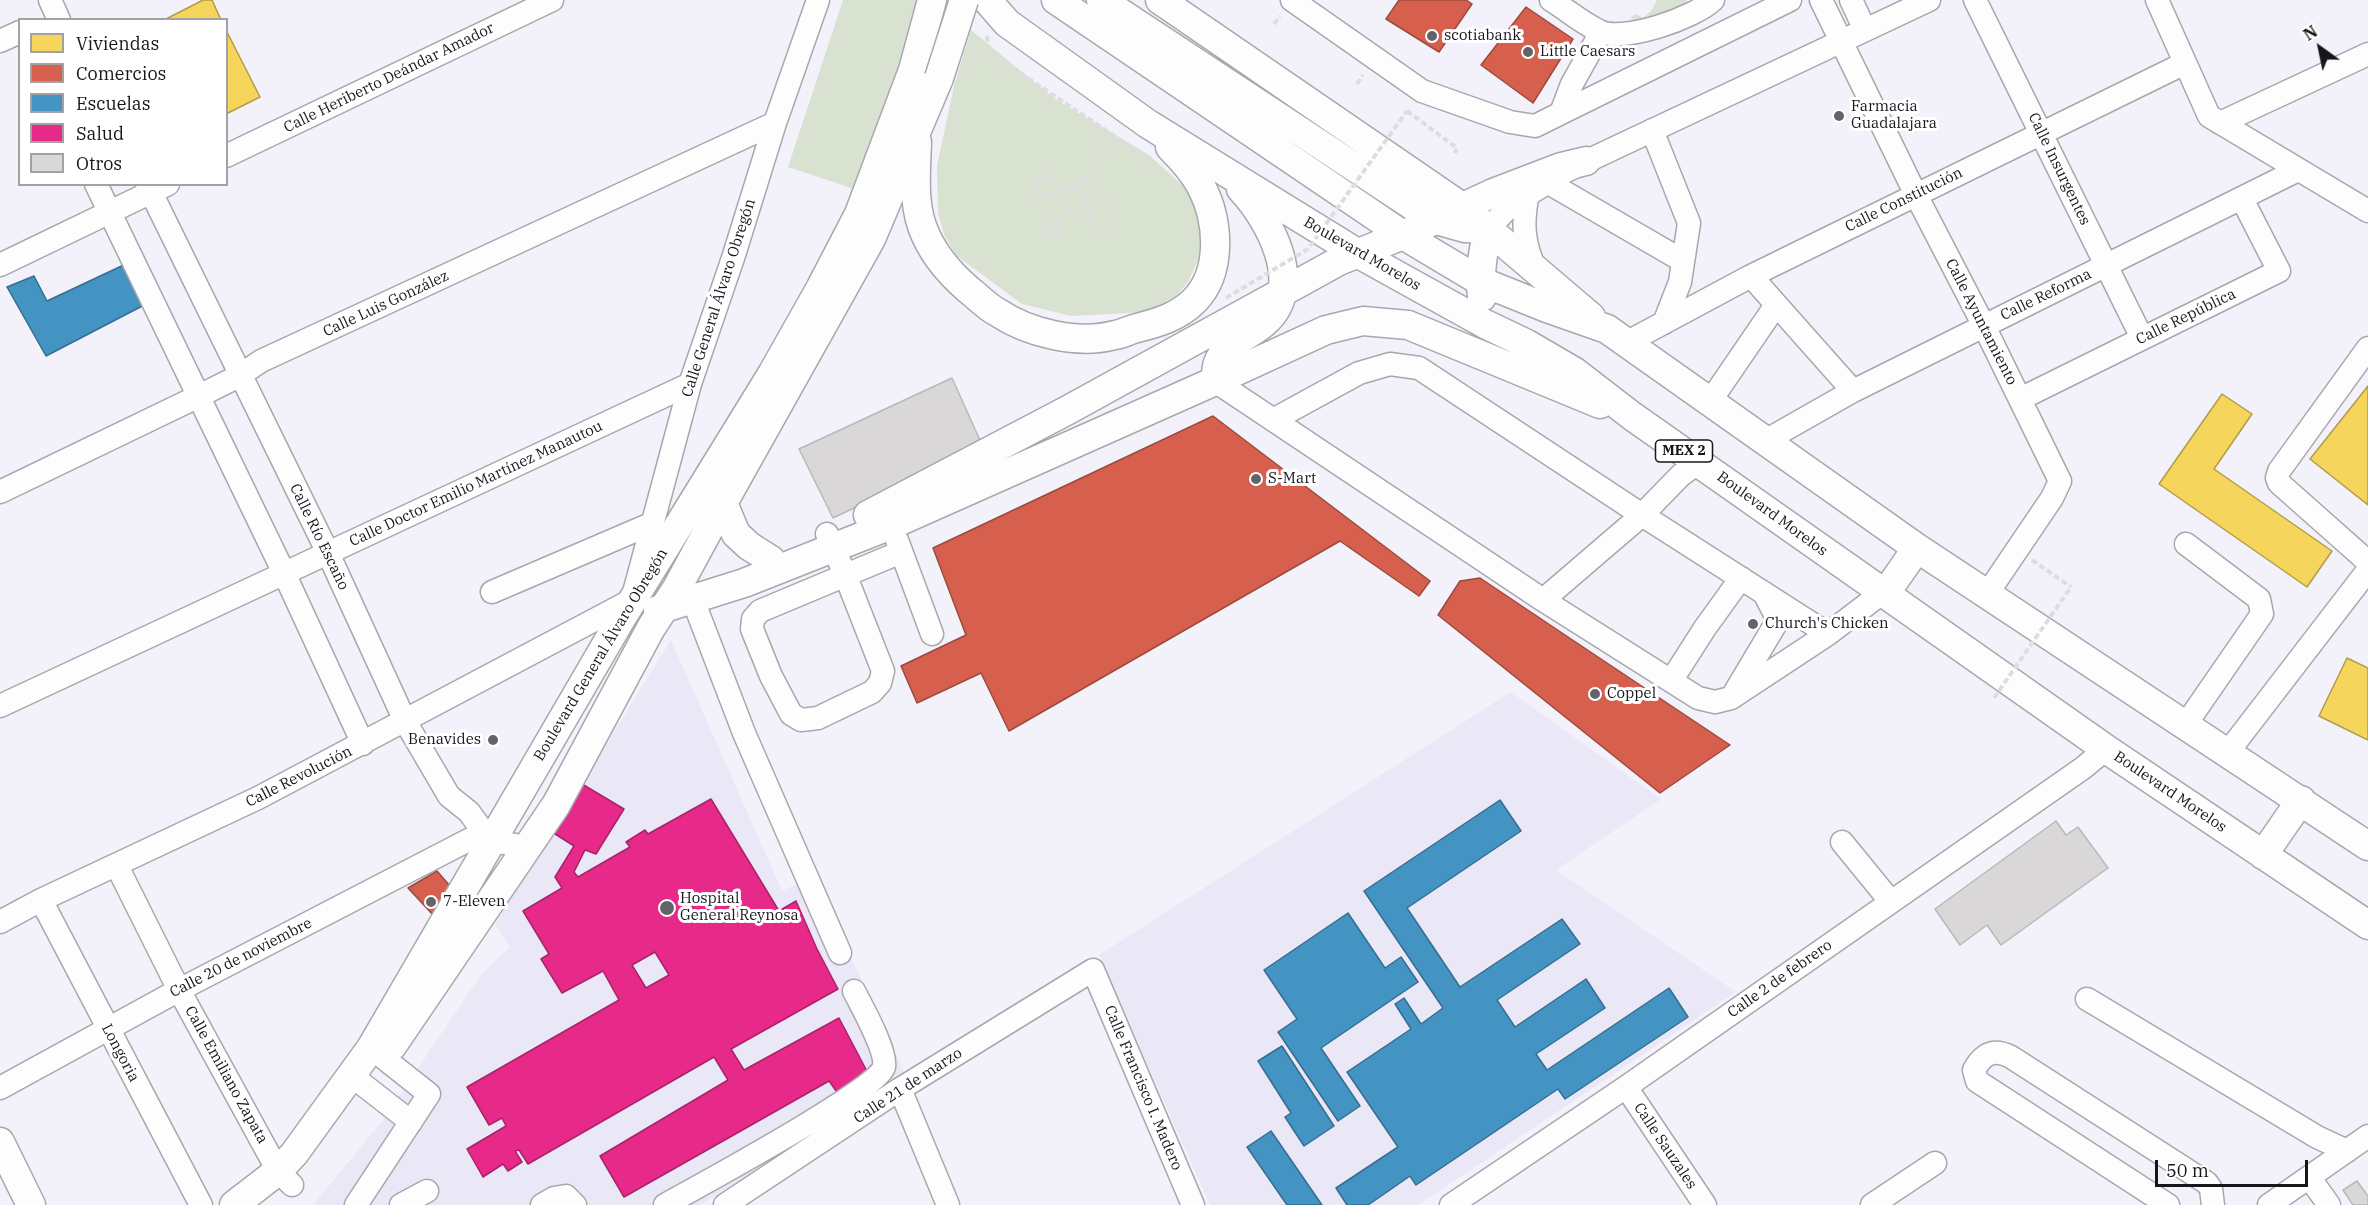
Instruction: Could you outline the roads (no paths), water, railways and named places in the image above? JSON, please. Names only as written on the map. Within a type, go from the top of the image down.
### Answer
[{"type":"main road","points":[[926,74],[932,0]]},
{"type":"main road","points":[[926,74],[964,0]]},
{"type":"main road","name":"Boulevard Morelos","points":[[987,0],[1007,23],[1148,124],[1357,253],[1575,372],[1632,416],[2106,749],[2368,925]]},
{"type":"main road","points":[[1056,0],[1403,235],[1480,280],[1616,336]]},
{"type":"main road","points":[[1101,0],[1433,219],[1465,228],[1488,229]]},
{"type":"main road","points":[[1160,0],[1462,207],[1616,336],[1709,403],[1917,548],[2368,846]]},
{"type":"main road","name":"Boulevard General Álvaro Obregón","points":[[267,1205],[529,847],[556,805],[651,628],[678,599],[723,503],[871,239],[917,125],[926,74]]},
{"type":"main road","name":"Boulevard General Álvaro Obregón","points":[[377,1053],[487,837],[772,374],[820,289],[859,214],[926,74]]},
{"type":"main road","points":[[917,125],[916,198],[925,235],[942,263],[961,284],[997,313],[1027,327],[1054,335],[1096,338],[1114,336],[1151,325],[1183,309],[1194,301],[1206,285],[1213,266],[1215,232],[1212,214],[1202,187],[1192,170],[1148,124]]},
{"type":"main road","points":[[888,516],[1068,410],[1357,253],[1524,181],[1586,161]]},
{"type":"main road","points":[[1215,381],[1218,362],[1229,347],[1267,321],[1283,292],[1282,269],[1269,225],[1243,192],[1220,169]]},
{"type":"main road","points":[[1485,324],[1480,280],[1488,229]]},
{"type":"main road","points":[[627,610],[744,583],[830,541],[1215,381],[1326,330],[1363,321],[1408,325],[1632,416]]},
{"type":"main road","points":[[1068,410],[1107,406],[1136,398],[1185,379],[1215,381]]},
{"type":"main road","points":[[723,503],[736,534],[749,546],[771,560]]},
{"type":"main road","points":[[678,599],[771,560],[830,541]]},
{"type":"main road","points":[[1885,594],[1917,548]]},
{"type":"main road","points":[[2263,855],[2301,800]]},
{"type":"main road","points":[[1,1149],[31,1205]]},
{"type":"main road","name":"Boulevard General Álvaro Obregón","points":[[234,1205],[285,1178]]},
{"type":"street","name":"Calle Heriberto Deándar Amador","points":[[228,155],[552,0]]},
{"type":"street","name":"Calle General Álvaro Obregón","points":[[627,610],[690,384],[734,255],[775,123],[818,0]]},
{"type":"street","points":[[1292,0],[1422,91],[1510,122],[1535,126],[1790,0]]},
{"type":"street","points":[[1551,0],[1601,32],[1644,32],[1694,12],[1713,0]]},
{"type":"street","name":"Calle Ayuntamiento","points":[[1821,0],[2060,481],[2052,498],[1987,594]]},
{"type":"street","points":[[1851,0],[1865,30]]},
{"type":"street","points":[[1488,229],[1510,206],[1586,161],[1929,0]]},
{"type":"street","name":"Calle Insurgentes","points":[[1975,0],[2142,338]]},
{"type":"street","points":[[2157,0],[2209,116],[2368,211]]},
{"type":"street","points":[[1561,113],[1572,84],[1601,32]]},
{"type":"street","points":[[0,41],[18,33]]},
{"type":"street","points":[[2220,123],[2368,54]]},
{"type":"street","name":"Calle Constitución","points":[[1616,336],[1664,323],[1751,276],[2185,63]]},
{"type":"street","name":"Calle Luis González","points":[[0,492],[199,396],[261,362],[775,123]]},
{"type":"street","points":[[1652,130],[1688,216],[1689,231],[1678,291],[1664,323]]},
{"type":"street","name":"Calle Reforma","points":[[1765,441],[1853,391],[2298,170]]},
{"type":"street","points":[[97,186],[284,573],[363,744]]},
{"type":"street","points":[[0,265],[156,187]]},
{"type":"street","name":"Calle Río Escaño","points":[[156,187],[239,376],[328,553],[405,721],[449,796],[469,812],[487,837]]},
{"type":"street","points":[[1537,188],[1683,261]]},
{"type":"street","points":[[1537,188],[1523,213],[1528,254],[1537,272]]},
{"type":"street","name":"Calle República","points":[[2020,399],[2279,271],[2242,199]]},
{"type":"street","points":[[1751,276],[1853,391]]},
{"type":"street","points":[[1709,403],[1776,305]]},
{"type":"street","points":[[2228,753],[2368,568],[2367,561],[2279,483],[2277,478],[2279,471],[2368,348]]},
{"type":"street","points":[[1274,420],[1359,373],[1390,364],[1419,368],[1828,634]]},
{"type":"street","points":[[1215,381],[1543,600],[1698,698],[1715,702],[1731,698],[1828,634],[1874,599],[1885,594]]},
{"type":"street","name":"Calle Doctor Emilio Martínez Manautou","points":[[0,706],[690,384]]},
{"type":"street","points":[[1543,600],[1642,515],[1682,475],[1699,462]]},
{"type":"street","points":[[888,516],[932,634]]},
{"type":"street","points":[[492,592],[653,522]]},
{"type":"street","points":[[830,541],[845,574],[883,671],[880,683],[872,692],[818,718],[801,720],[791,714],[771,676],[752,629],[753,619],[760,611],[845,574],[901,552]]},
{"type":"street","points":[[2186,544],[2259,599],[2262,614],[2186,724]]},
{"type":"street","points":[[1671,681],[1741,578]]},
{"type":"street","points":[[1731,698],[1778,620],[1764,593]]},
{"type":"street","points":[[678,599],[744,733],[840,953]]},
{"type":"street","name":"Calle Revolución","points":[[0,922],[41,900],[258,798],[593,622],[627,610]]},
{"type":"street","name":"Calle 2 de febrero","points":[[1451,1205],[1626,1087],[2083,768],[2106,749]]},
{"type":"street","points":[[487,837],[529,847]]},
{"type":"street","name":"Calle 20 de noviembre","points":[[0,1088],[179,990],[487,837]]},
{"type":"street","points":[[1842,842],[1891,902]]},
{"type":"street","name":"Calle Emiliano Zapata","points":[[117,866],[179,990],[285,1178]]},
{"type":"street","name":"Longoria","points":[[41,900],[201,1205]]},
{"type":"street","name":"Calle 21 de marzo","points":[[725,1205],[900,1089],[1093,970]]},
{"type":"street","name":"Calle Francisco I. Madero","points":[[1093,970],[1193,1205]]},
{"type":"street","points":[[665,1205],[845,1101],[879,1076],[884,1070],[884,1061],[873,1029],[854,991]]},
{"type":"street","points":[[2087,999],[2317,1137],[2347,1151]]},
{"type":"street","points":[[2168,1205],[1977,1081],[1974,1070],[1980,1060],[1989,1053],[2000,1051],[2011,1057],[2207,1183],[2211,1189],[2213,1205]]},
{"type":"street","points":[[356,1205],[429,1094],[377,1053]]},
{"type":"street","points":[[358,1082],[411,1122]]},
{"type":"street","name":"Calle Sauzales","points":[[1626,1087],[1705,1205]]},
{"type":"street","points":[[900,1089],[948,1205]]},
{"type":"street","points":[[2269,1205],[2368,1136]]},
{"type":"street","points":[[1872,1205],[1935,1163]]},
{"type":"street","points":[[2309,1177],[2329,1205]]},
{"type":"street","points":[[401,1205],[427,1191]]},
{"type":"street","points":[[542,1205],[554,1198],[566,1196],[575,1205]]},
{"type":"place","name":"scotiabank","points":[[1432,36]]},
{"type":"place","name":"Little Caesars","points":[[1528,52]]},
{"type":"place","name":"Farmacia Guadalajara","points":[[1839,116]]},
{"type":"place","name":"S-Mart","points":[[1256,479]]},
{"type":"place","name":"Church's Chicken","points":[[1753,624]]},
{"type":"place","name":"Coppel","points":[[1595,694]]},
{"type":"place","name":"Benavides","points":[[493,740]]},
{"type":"place","name":"7-Eleven","points":[[431,902]]},
{"type":"place","name":"Hospital General Reynosa","points":[[667,908]]}]
